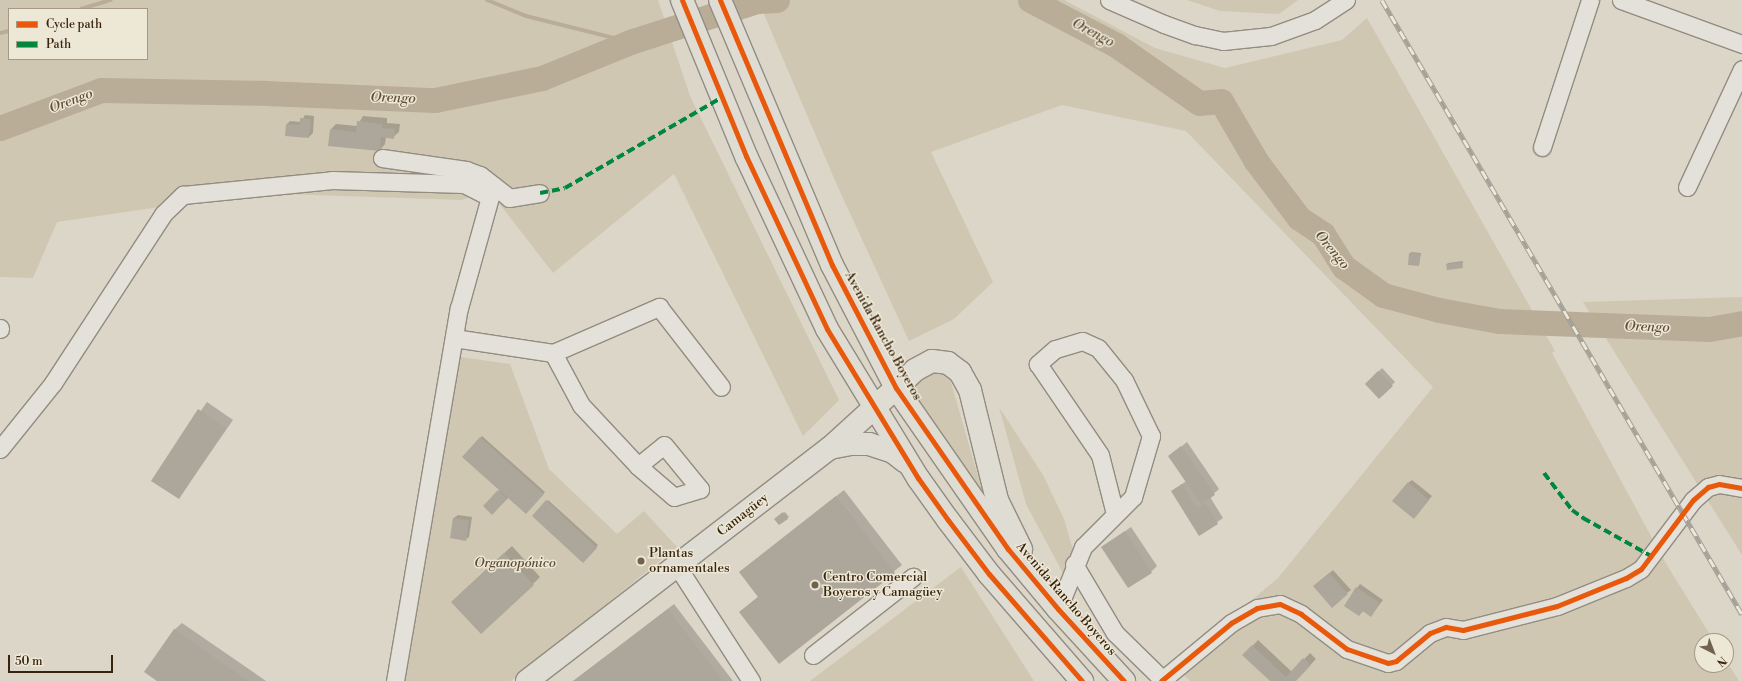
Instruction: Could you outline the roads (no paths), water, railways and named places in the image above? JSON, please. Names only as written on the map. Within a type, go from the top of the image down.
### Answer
[{"type":"main road","points":[[682,0],[746,156],[797,270],[827,329],[918,478]]},
{"type":"main road","name":"Avenida Rancho Boyeros","points":[[720,0],[832,265],[896,388],[978,509],[1058,609],[1124,681]]},
{"type":"main road","name":"Camagüey","points":[[536,678],[677,566],[830,448],[915,370],[932,362],[948,363],[960,372],[970,390],[997,500],[1020,548],[1058,609]]},
{"type":"main road","points":[[830,448],[851,444],[881,447],[900,456],[989,574],[1082,681]]},
{"type":"street","points":[[1108,0],[1164,24],[1195,35],[1223,41],[1271,36],[1315,20],[1346,0]]},
{"type":"street","points":[[1542,147],[1590,0]]},
{"type":"street","points":[[1622,0],[1742,44]]},
{"type":"street","points":[[1687,187],[1742,69]]},
{"type":"street","points":[[382,158],[466,170],[480,175],[492,191]]},
{"type":"street","points":[[0,449],[53,383],[163,214],[183,195],[332,180],[464,184],[492,191],[509,198],[540,192]]},
{"type":"street","points":[[395,681],[459,308],[492,191]]},
{"type":"street","points":[[454,338],[553,353],[659,307],[721,388]]},
{"type":"street","points":[[1058,609],[1074,564],[1083,547],[1133,497],[1152,436],[1124,380],[1098,348],[1082,341],[1055,349],[1038,364],[1100,455],[1115,514]]},
{"type":"street","points":[[553,353],[581,405],[638,466]]},
{"type":"street","points":[[1074,564],[1114,633],[1163,681],[1231,623],[1257,608],[1280,604],[1301,614],[1346,649],[1388,663],[1396,661],[1430,633],[1446,628],[1462,630],[1557,606],[1626,578],[1641,569],[1693,500],[1708,487],[1719,484],[1742,488]]},
{"type":"street","points":[[677,566],[751,681]]},
{"type":"street","points":[[813,655],[913,577]]},
{"type":"waterway","points":[[84,8],[111,0]]},
{"type":"waterway","points":[[487,0],[526,16],[630,42]]},
{"type":"waterway","name":"Orengo","points":[[0,128],[101,90],[265,93],[435,100],[542,78],[630,42],[757,1],[777,0]]},
{"type":"waterway","name":"Orengo","points":[[1030,0],[1116,45],[1199,103],[1221,101],[1256,161],[1299,218],[1323,234],[1344,267],[1383,295],[1439,310],[1499,321],[1709,329],[1742,323]]},
{"type":"waterway","points":[[0,33],[8,31]]},
{"type":"railway","points":[[1382,0],[1742,614]]},
{"type":"place","name":"Plantas ornamentales","points":[[641,561]]},
{"type":"place","name":"Centro Comercial Boyeros y Camagüey","points":[[815,585]]},
{"type":"park label","name":"Organopónico","points":[[515,563]]}]
